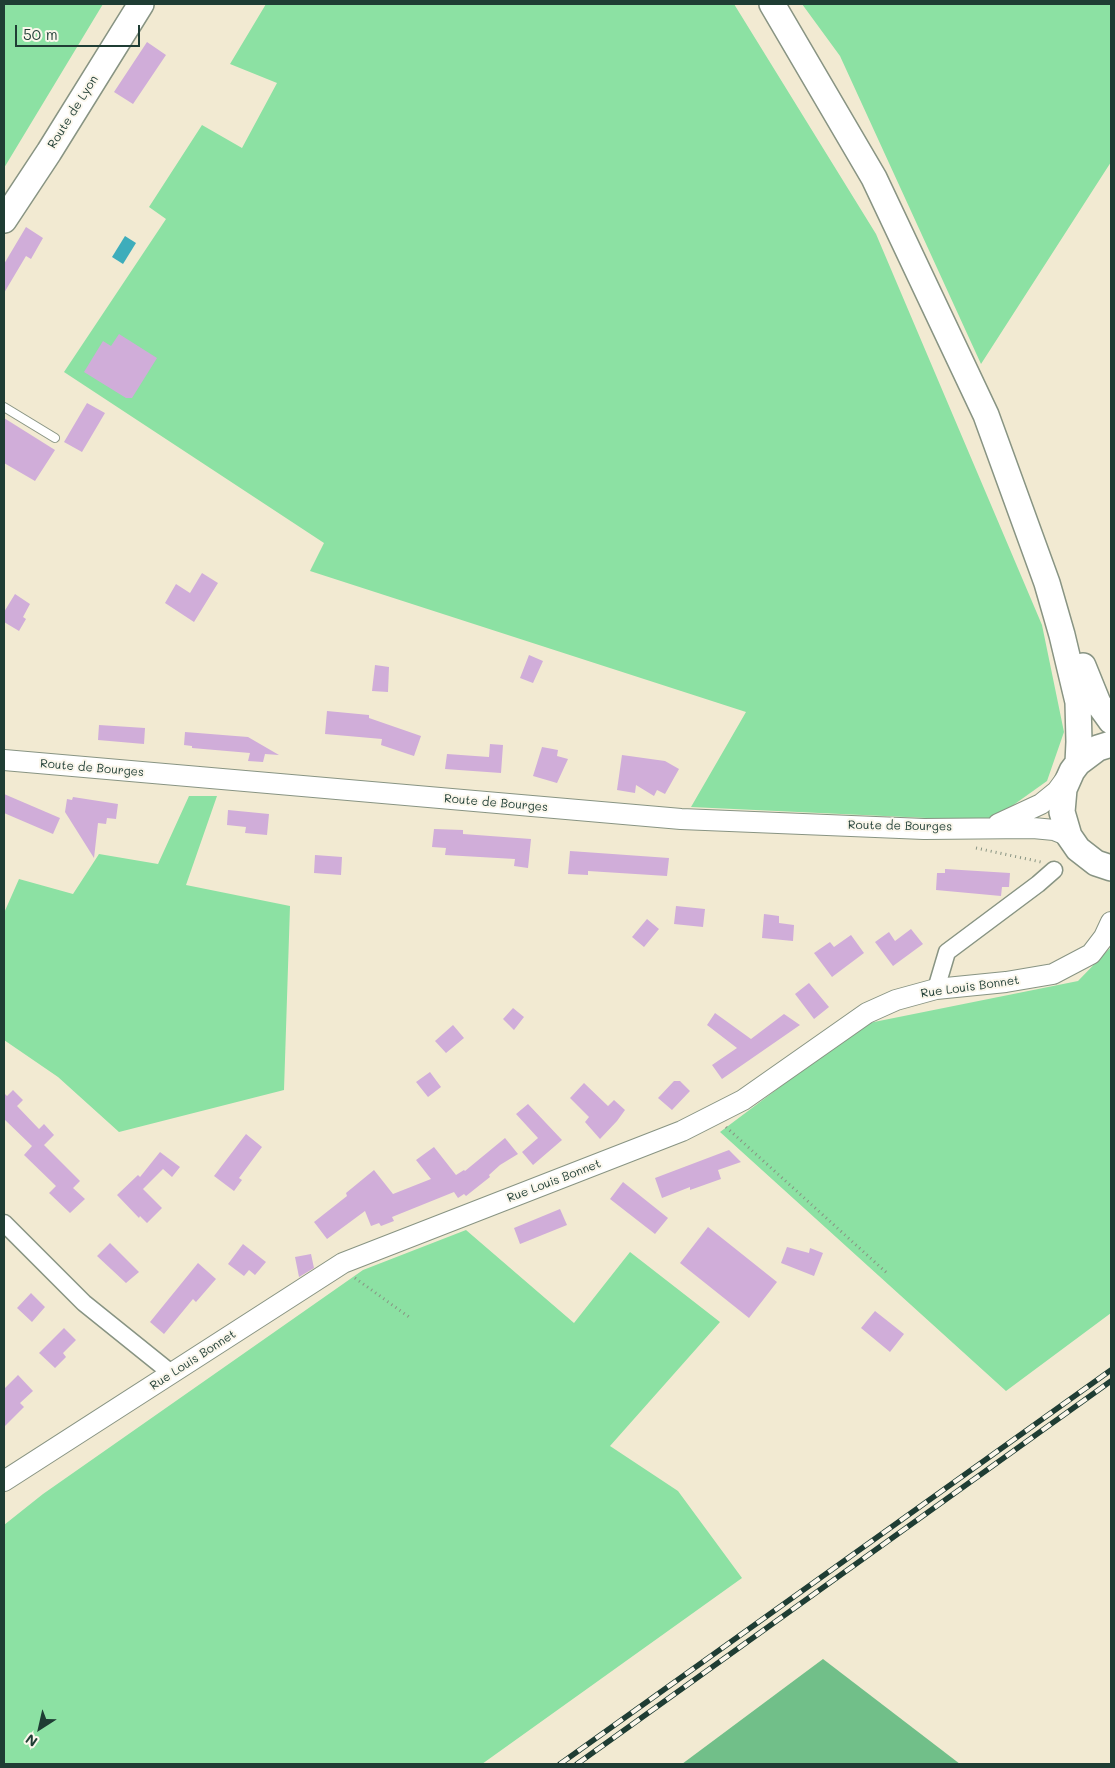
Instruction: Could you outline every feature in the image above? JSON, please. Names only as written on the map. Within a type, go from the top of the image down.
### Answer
[{"type":"main road","name":"Route de Lyon","points":[[4,190],[123,4]]},
{"type":"main road","name":"Route de Lyon","points":[[4,220],[49,152],[141,4]]},
{"type":"main road","points":[[772,4],[874,178],[986,415],[1047,583],[1098,703],[1111,721]]},
{"type":"main road","points":[[1047,583],[1078,702],[1079,742],[1075,767],[1064,789],[1062,812],[1069,836],[1078,849],[1104,865]]},
{"type":"main road","points":[[1075,767],[1098,748],[1111,744]]},
{"type":"street","name":"Route de Bourges","points":[[4,760],[681,819],[924,829],[989,827],[1040,829],[1054,830],[1069,836]]},
{"type":"street","name":"Route de Bourges","points":[[989,827],[1014,818],[1042,804],[1057,791],[1075,767]]},
{"type":"street","points":[[1104,865],[1111,882]]},
{"type":"street","points":[[936,989],[947,952],[1054,870]]},
{"type":"street","name":"Rue Louis Bonnet","points":[[4,1481],[338,1266],[682,1131],[743,1100],[867,1013],[896,1000],[936,989],[1006,982],[1053,974],[1091,954],[1104,937],[1111,922]]},
{"type":"street","points":[[4,1223],[84,1303],[172,1373]]},
{"type":"lane","points":[[4,407],[55,438]]},
{"type":"path","points":[[959,828],[960,846],[1042,862],[1054,870]]},
{"type":"path","points":[[713,1115],[888,1274]]},
{"type":"path","points":[[338,1266],[409,1317]]},
{"type":"green space","points":[[4,4],[103,4],[4,168]]},
{"type":"green space","points":[[266,4],[734,4],[876,234],[1042,625],[1064,732],[1047,781],[991,821],[691,807],[746,712],[310,571],[324,543],[64,372],[166,219],[149,207],[202,125],[242,148],[277,83],[230,64]]},
{"type":"green space","points":[[802,4],[1111,4],[1111,162],[981,364],[840,56]]},
{"type":"green space","points":[[189,796],[217,796],[186,885],[290,906],[284,1090],[119,1132],[58,1077],[4,1040],[4,913],[19,879],[73,894],[99,854],[158,864]]},
{"type":"green space","points":[[1111,947],[1111,1313],[1006,1391],[720,1132],[864,1024],[1078,981]]},
{"type":"green space","points":[[466,1230],[574,1323],[630,1252],[720,1322],[610,1446],[678,1491],[742,1578],[482,1764],[4,1764],[4,1525],[43,1494],[363,1270]]},
{"type":"green space","points":[[823,1659],[960,1764],[682,1764]]},
{"type":"water","points":[[125,236],[136,243],[123,264],[112,257]]},
{"type":"building","points":[[147,42],[166,55],[133,104],[114,92]]},
{"type":"building","points":[[26,227],[43,238],[31,259],[26,256],[4,293],[4,264]]},
{"type":"building","points":[[119,334],[157,358],[132,398],[126,398],[84,372],[103,341],[111,346]]},
{"type":"building","points":[[87,403],[105,413],[82,452],[64,442]]},
{"type":"building","points":[[4,418],[55,450],[35,481],[4,463]]},
{"type":"building","points":[[202,573],[218,583],[194,622],[165,603],[176,584],[190,593]]},
{"type":"building","points":[[15,594],[30,604],[23,617],[26,619],[19,631],[4,622],[4,612]]},
{"type":"building","points":[[529,655],[543,661],[533,683],[520,678]]},
{"type":"building","points":[[375,665],[389,667],[388,692],[372,691]]},
{"type":"building","points":[[327,711],[369,715],[369,718],[421,736],[414,756],[381,745],[382,739],[325,734]]},
{"type":"building","points":[[99,725],[145,728],[144,744],[98,740]]},
{"type":"building","points":[[185,732],[248,737],[279,755],[265,754],[263,762],[248,761],[250,753],[192,748],[192,746],[184,745]]},
{"type":"building","points":[[490,744],[503,745],[501,773],[445,769],[447,754],[489,757]]},
{"type":"building","points":[[542,747],[558,750],[557,756],[568,759],[557,783],[533,776]]},
{"type":"building","points":[[622,755],[665,761],[679,769],[665,794],[657,790],[654,796],[636,785],[635,793],[617,790]]},
{"type":"building","points":[[4,794],[60,818],[53,834],[4,813]]},
{"type":"building","points":[[73,797],[118,804],[116,819],[107,818],[106,824],[98,823],[94,858],[65,812],[67,799],[72,800]]},
{"type":"building","points":[[228,810],[269,814],[267,835],[245,833],[246,827],[227,825]]},
{"type":"building","points":[[434,829],[463,830],[463,834],[531,839],[528,868],[514,866],[515,859],[445,855],[446,848],[432,847]]},
{"type":"building","points":[[570,851],[669,858],[667,876],[588,871],[588,875],[568,874]]},
{"type":"building","points":[[315,855],[342,857],[341,875],[314,873]]},
{"type":"building","points":[[945,869],[1010,873],[1009,887],[1002,887],[1001,896],[936,890],[937,873],[945,873]]},
{"type":"building","points":[[676,906],[705,909],[703,927],[674,924]]},
{"type":"building","points":[[764,914],[779,916],[779,923],[794,925],[793,941],[762,938]]},
{"type":"building","points":[[647,919],[659,929],[644,947],[632,937]]},
{"type":"building","points":[[911,929],[923,944],[893,966],[875,942],[889,932],[895,941]]},
{"type":"building","points":[[851,935],[864,953],[832,977],[814,953],[830,942],[834,947]]},
{"type":"building","points":[[809,983],[829,1007],[814,1019],[795,994]]},
{"type":"building","points":[[513,1008],[524,1017],[514,1030],[503,1019]]},
{"type":"building","points":[[715,1013],[751,1039],[784,1014],[800,1025],[722,1079],[712,1065],[737,1048],[707,1025]]},
{"type":"building","points":[[453,1025],[464,1038],[446,1053],[435,1041]]},
{"type":"building","points":[[430,1072],[441,1087],[428,1097],[416,1082]]},
{"type":"building","points":[[674,1081],[680,1081],[690,1091],[672,1110],[658,1098]]},
{"type":"building","points":[[584,1083],[608,1106],[614,1100],[625,1110],[600,1139],[585,1122],[589,1117],[570,1098]]},
{"type":"building","points":[[13,1090],[23,1100],[17,1106],[39,1129],[44,1124],[54,1135],[44,1145],[80,1181],[73,1188],[85,1199],[70,1213],[49,1193],[56,1186],[24,1155],[32,1146],[4,1119],[4,1093],[7,1096]]},
{"type":"building","points":[[528,1104],[562,1140],[533,1165],[522,1152],[538,1138],[516,1114]]},
{"type":"building","points":[[246,1134],[262,1147],[239,1178],[242,1180],[234,1191],[214,1176]]},
{"type":"building","points":[[505,1138],[518,1154],[500,1165],[489,1175],[490,1177],[466,1196],[464,1194],[458,1198],[454,1192],[392,1217],[394,1221],[381,1226],[379,1223],[371,1226],[365,1211],[327,1239],[314,1222],[347,1196],[346,1193],[374,1170],[393,1194],[431,1179],[416,1160],[434,1147],[456,1175],[465,1171]]},
{"type":"building","points":[[729,1150],[741,1162],[718,1170],[721,1179],[690,1190],[690,1187],[662,1198],[655,1178]]},
{"type":"building","points":[[160,1152],[180,1167],[172,1177],[163,1169],[143,1189],[162,1208],[147,1223],[140,1216],[139,1218],[117,1195],[138,1175],[140,1177]]},
{"type":"building","points":[[623,1182],[668,1218],[655,1234],[610,1199]]},
{"type":"building","points":[[560,1209],[567,1225],[520,1244],[514,1228]]},
{"type":"building","points":[[708,1227],[777,1282],[749,1318],[680,1263]]},
{"type":"building","points":[[110,1243],[139,1272],[126,1283],[97,1256]]},
{"type":"building","points":[[243,1244],[266,1262],[255,1275],[249,1270],[244,1276],[228,1264]]},
{"type":"building","points":[[787,1247],[809,1253],[810,1248],[823,1253],[814,1276],[781,1263]]},
{"type":"building","points":[[311,1254],[314,1268],[299,1277],[295,1257]]},
{"type":"building","points":[[198,1263],[216,1279],[196,1302],[193,1299],[164,1334],[150,1322]]},
{"type":"building","points":[[31,1293],[45,1307],[32,1322],[17,1308]]},
{"type":"building","points":[[875,1311],[904,1334],[890,1352],[861,1328]]},
{"type":"building","points":[[64,1328],[76,1340],[63,1353],[66,1357],[55,1368],[39,1353]]},
{"type":"building","points":[[18,1375],[33,1391],[20,1403],[24,1407],[4,1427],[4,1389]]},
{"type":"railway","points":[[560,1764],[1111,1370]]},
{"type":"railway","points":[[577,1764],[1111,1381]]}]
